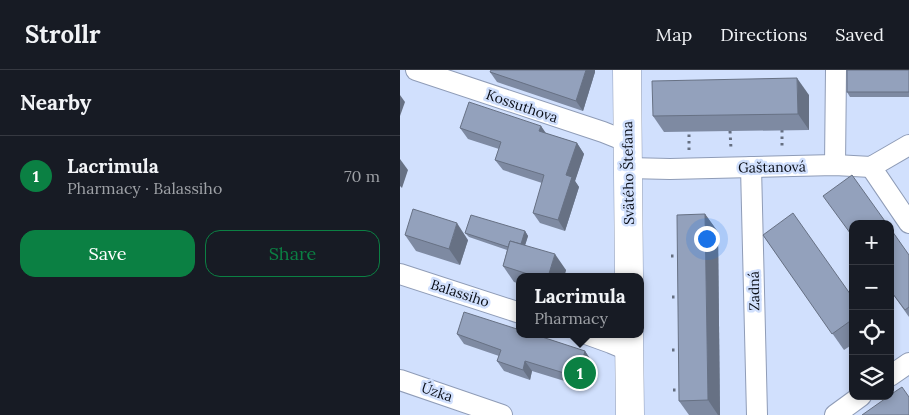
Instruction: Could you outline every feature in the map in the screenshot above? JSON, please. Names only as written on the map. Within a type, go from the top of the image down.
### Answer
[{"type":"street","name":"Kossuthova","points":[[416,70],[603,132],[628,155]]},
{"type":"street","name":"Svätého Štefana","points":[[627,70],[629,273]]},
{"type":"street","points":[[835,165],[836,70]]},
{"type":"street","points":[[909,145],[871,168],[909,223]]},
{"type":"street","name":"Gaštanová","points":[[628,155],[670,169],[835,165],[871,168]]},
{"type":"street","name":"Zadná","points":[[751,167],[757,415]]},
{"type":"street","name":"Balassiho","points":[[400,274],[516,312]]},
{"type":"street","points":[[598,338],[611,342],[629,342],[630,415]]},
{"type":"street","points":[[894,373],[909,363]]},
{"type":"street","name":"Úzka","points":[[400,380],[502,415]]},
{"type":"street","points":[[834,415],[855,400]]},
{"type":"path","points":[[671,256],[689,256]]},
{"type":"path","points":[[672,297],[690,297]]},
{"type":"path","points":[[672,350],[690,350]]},
{"type":"path","points":[[673,390],[691,390]]},
{"type":"building","points":[[491,70],[586,70],[576,101],[490,72]]},
{"type":"building","points":[[847,70],[909,70],[909,92],[847,92]]},
{"type":"building","points":[[797,78],[798,114],[653,116],[652,81]]},
{"type":"building","points":[[469,102],[541,126],[539,131],[577,143],[566,175],[572,177],[558,220],[533,213],[544,175],[495,160],[501,142],[460,128]]},
{"type":"building","points":[[852,175],[884,220],[849,220],[849,232],[823,196]]},
{"type":"building","points":[[413,209],[457,223],[449,249],[405,235]]},
{"type":"building","points":[[793,213],[849,292],[849,322],[832,334],[763,235]]},
{"type":"building","points":[[705,214],[708,400],[679,401],[677,215]]},
{"type":"building","points":[[471,215],[525,231],[521,244],[510,241],[508,247],[465,233]]},
{"type":"building","points":[[894,234],[909,255],[909,307],[905,310],[894,295]]},
{"type":"building","points":[[510,241],[555,254],[549,273],[525,273],[503,266]]},
{"type":"building","points":[[464,312],[516,329],[516,338],[545,338],[585,351],[577,377],[525,361],[523,370],[497,361],[501,350],[457,334]]},
{"type":"building","points":[[902,387],[909,397],[909,415],[862,415],[883,400],[894,400],[894,392]]},
{"type":"place","name":"Lacrimula","points":[[580,373]]}]
